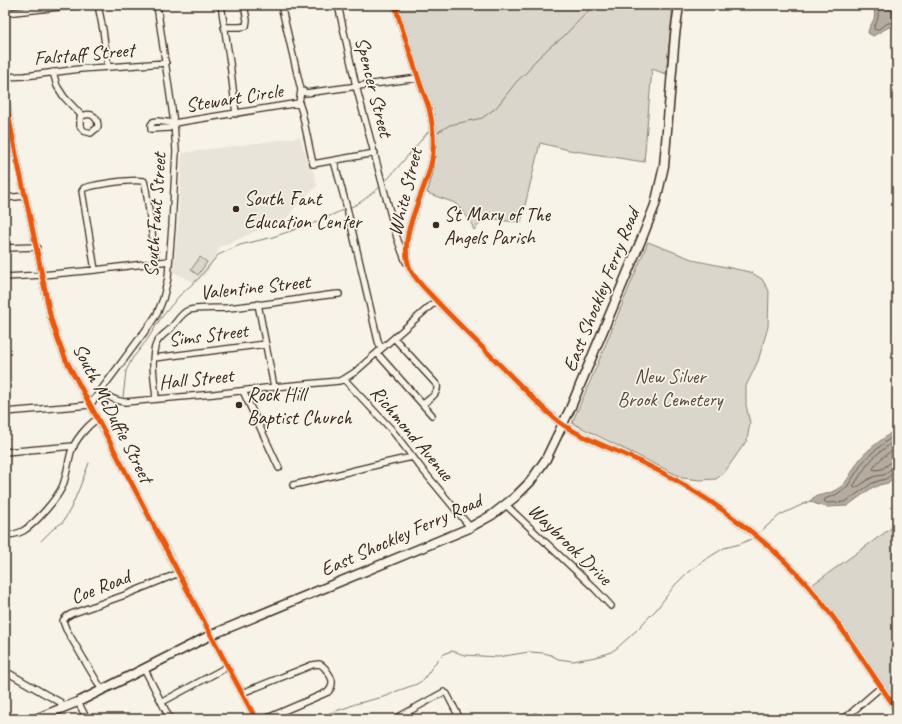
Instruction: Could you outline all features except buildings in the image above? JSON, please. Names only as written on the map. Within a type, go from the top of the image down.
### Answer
[{"type":"highway","name":"East Shockley Ferry Road","points":[[35,719],[78,702],[211,635],[470,527],[492,515],[525,487],[537,472],[563,425],[652,215],[657,198],[664,160],[679,5]]},
{"type":"street","points":[[5,13],[38,7],[78,5]]},
{"type":"street","points":[[98,5],[108,67]]},
{"type":"street","name":"South Fant Street","points":[[90,405],[157,314],[166,289],[176,151],[174,124],[157,5]]},
{"type":"street","points":[[221,5],[236,114]]},
{"type":"street","points":[[224,28],[246,26],[247,20],[244,5]]},
{"type":"street","points":[[282,5],[301,90],[299,103],[313,164],[375,153]]},
{"type":"street","name":"Spencer Street","points":[[338,5],[356,86],[401,251],[409,267]]},
{"type":"street","name":"White Street","points":[[395,5],[429,108],[434,141],[430,172],[414,213],[408,237],[407,251],[409,267],[416,279],[543,408],[563,425],[640,461],[674,479],[717,506],[756,535],[809,587],[847,636],[897,710]]},
{"type":"street","name":"Falstaff Street","points":[[5,77],[80,69],[166,63]]},
{"type":"street","points":[[53,72],[57,86],[64,97],[82,116]]},
{"type":"street","points":[[301,90],[306,93],[418,78]]},
{"type":"street","name":"South McDuffie Street","points":[[5,98],[51,319],[66,360],[227,667],[256,719]]},
{"type":"street","name":"Stewart Circle","points":[[174,124],[299,103]]},
{"type":"street","points":[[334,161],[347,208],[378,341],[379,351],[432,415]]},
{"type":"street","points":[[95,270],[82,191],[84,188],[112,183],[138,180],[144,181],[156,262]]},
{"type":"street","points":[[5,198],[25,196]]},
{"type":"street","points":[[5,248],[37,247]]},
{"type":"street","points":[[5,277],[95,270],[169,261]]},
{"type":"street","name":"Valentine Street","points":[[156,399],[154,351],[157,342],[187,311],[193,309],[225,308],[339,294]]},
{"type":"street","points":[[344,380],[436,301]]},
{"type":"street","points":[[258,304],[274,386]]},
{"type":"street","points":[[394,338],[437,385],[438,389],[436,393],[423,404]]},
{"type":"street","name":"Sims Street","points":[[154,358],[266,344]]},
{"type":"street","name":"Hall Street","points":[[101,391],[106,396],[119,402],[125,402],[344,380]]},
{"type":"street","name":"Richmond Avenue","points":[[344,380],[391,429],[470,527]]},
{"type":"street","points":[[243,391],[279,468]]},
{"type":"street","points":[[5,412],[90,405]]},
{"type":"street","points":[[5,535],[18,533],[26,529],[53,502],[64,484],[74,446],[97,418]]},
{"type":"street","points":[[5,452],[74,446]]},
{"type":"street","points":[[293,485],[413,457]]},
{"type":"street","name":"Waybrook Drive","points":[[506,504],[611,606]]},
{"type":"street","name":"Coe Road","points":[[102,690],[66,629],[63,621],[71,614],[125,595],[179,573]]},
{"type":"street","points":[[242,693],[312,665],[319,664],[328,672],[332,680],[328,692],[265,719]]},
{"type":"street","points":[[162,702],[227,667]]},
{"type":"street","points":[[144,668],[170,719]]},
{"type":"street","points":[[5,671],[60,702],[66,707]]},
{"type":"street","points":[[844,719],[881,687]]},
{"type":"street","points":[[395,719],[444,692],[447,694],[460,719]]},
{"type":"street","points":[[78,702],[87,719]]},
{"type":"shaded area","name":"South Fant Education Center","points":[[300,137],[313,170],[317,186],[301,200],[287,218],[220,247],[209,270],[196,283],[173,272],[178,226],[182,153]]},
{"type":"green space","points":[[396,5],[673,5],[666,74],[652,69],[644,162],[569,150],[540,143],[521,222],[486,217],[474,230],[470,220],[455,203],[427,193],[436,159],[436,130],[434,119]]},
{"type":"green space","name":"New Silver Brook Cemetery","points":[[648,242],[697,261],[750,272],[762,279],[769,291],[768,327],[758,361],[746,386],[746,405],[750,423],[747,440],[724,473],[716,479],[700,480],[683,478],[572,423]]},
{"type":"green space","points":[[200,257],[207,262],[198,275],[191,270]]},
{"type":"green space","points":[[897,524],[897,701],[893,704],[809,587]]},
{"type":"water","points":[[873,5],[881,5],[891,10],[897,16],[897,27],[889,27],[873,36],[868,33],[874,17]]},
{"type":"water","points":[[893,431],[897,432],[897,474],[888,483],[873,487],[847,506],[827,507],[810,501],[816,496],[831,492],[843,485],[864,455]]},
{"type":"waterway","points":[[438,132],[450,125],[482,118],[496,108],[533,63],[552,45],[562,38],[594,5]]},
{"type":"waterway","points":[[892,11],[897,6]]},
{"type":"waterway","points":[[387,180],[428,132]]},
{"type":"waterway","points":[[351,207],[362,201],[380,187]]},
{"type":"waterway","points":[[123,397],[126,371],[132,359],[147,340],[161,318],[179,296],[199,278],[218,255],[240,245],[273,237],[314,223],[343,210]]},
{"type":"waterway","points":[[41,541],[53,529],[63,522],[71,508],[89,463]]},
{"type":"waterway","points":[[760,532],[780,515],[810,501]]},
{"type":"waterway","points":[[315,719],[355,704],[387,696],[417,684],[423,680],[444,654],[451,651],[464,655],[498,657],[529,652],[544,653],[558,659],[573,661],[596,657],[611,652],[638,629],[687,573],[724,548],[740,544],[751,539]]},
{"type":"cycle path","points":[[395,5],[429,108],[433,134],[432,160],[429,173],[409,229],[407,243],[407,256],[410,269],[414,276],[451,316],[547,412],[562,424],[580,435],[652,467],[689,488],[736,520],[774,551],[801,578],[821,602],[844,632],[897,710]]},
{"type":"cycle path","points":[[5,98],[51,319],[66,360],[256,719]]},
{"type":"place","name":"South Fant Education Center","points":[[236,209]]},
{"type":"place","name":"St Mary of The Angels Parish","points":[[436,225]]},
{"type":"place","name":"Rock Hill Baptist Church","points":[[239,405]]}]
